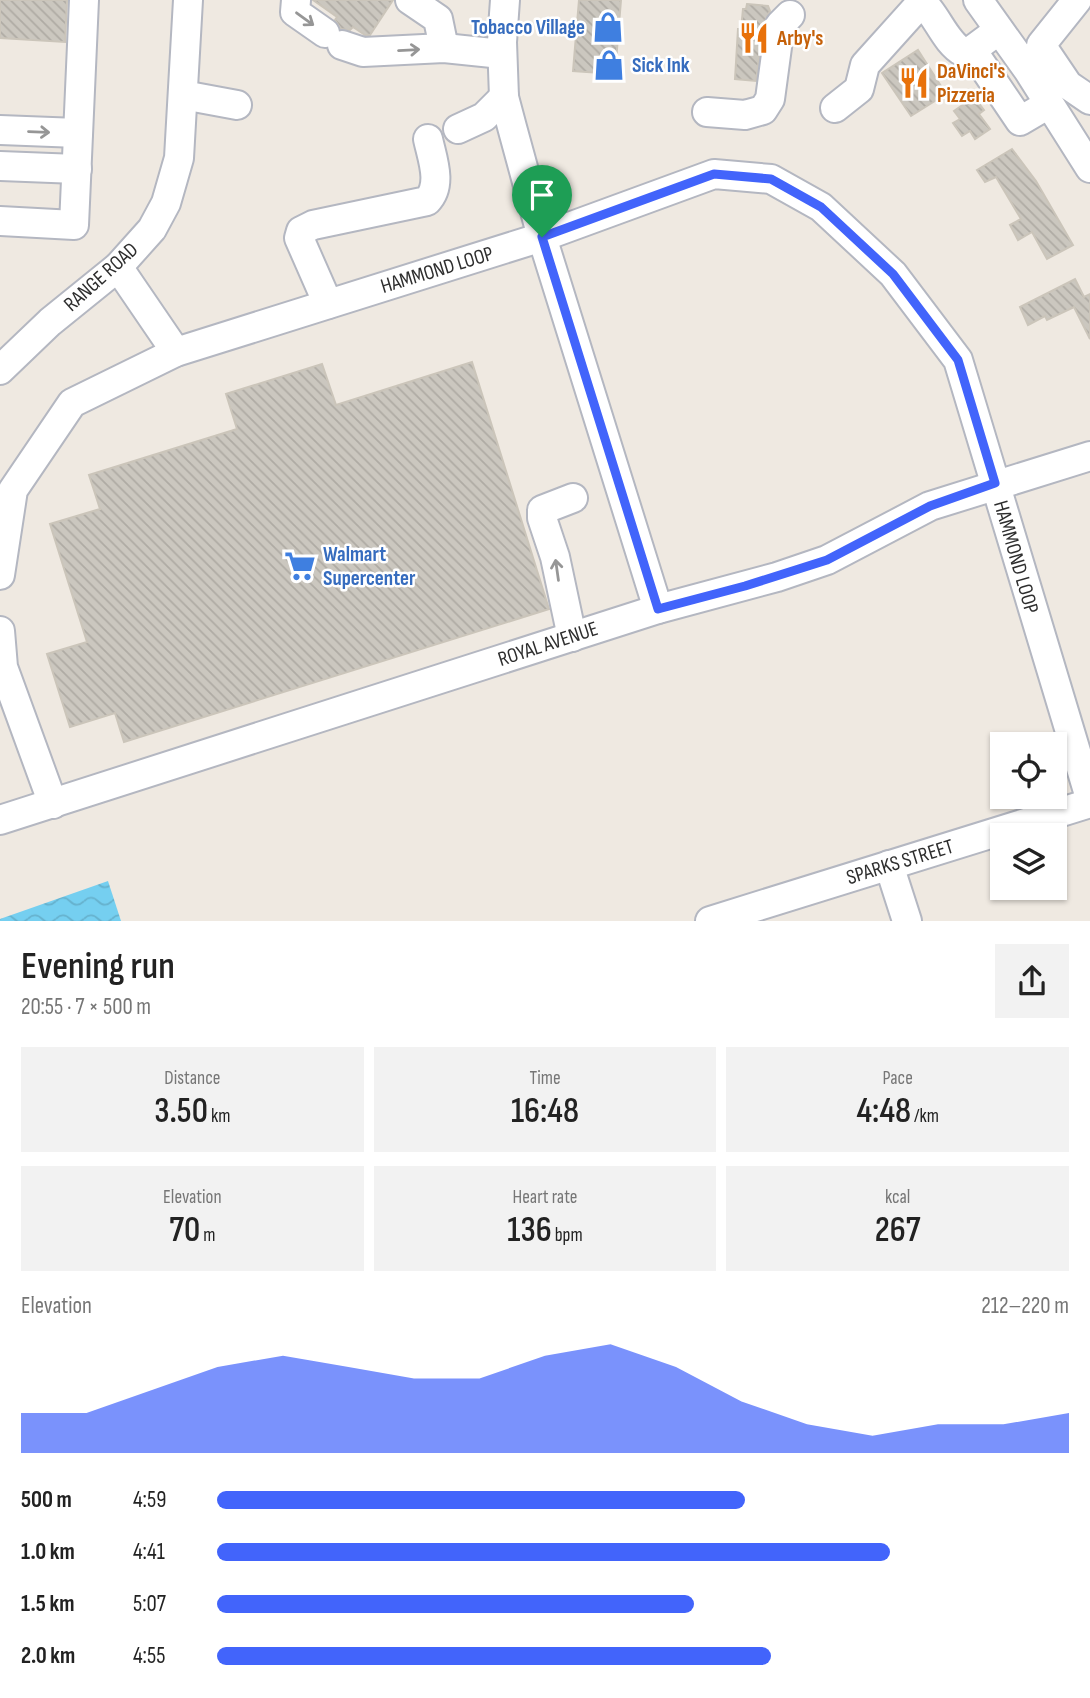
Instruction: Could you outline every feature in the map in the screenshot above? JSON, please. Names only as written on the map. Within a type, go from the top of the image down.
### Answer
[{"type":"street","points":[[0,221],[74,225],[84,0]]},
{"type":"street","name":"RANGE ROAD","points":[[0,370],[60,314],[118,267],[152,229],[166,203],[179,158],[188,0]]},
{"type":"street","points":[[296,0],[295,12],[334,39],[363,52],[444,48],[502,54]]},
{"type":"street","points":[[410,0],[438,19],[444,48]]},
{"type":"street","points":[[505,0],[502,54],[505,97],[542,237],[658,609]]},
{"type":"street","points":[[978,0],[999,30],[1044,71],[1090,100]]},
{"type":"street","points":[[1077,0],[1041,45],[1049,104],[1090,168]]},
{"type":"street","points":[[835,108],[859,89],[865,65],[919,5],[924,4],[938,18],[957,48],[963,52],[972,50],[999,30]]},
{"type":"street","points":[[707,112],[745,115],[763,110],[770,99],[779,25],[790,15]]},
{"type":"street","points":[[972,50],[1020,121],[1049,104]]},
{"type":"street","points":[[183,95],[237,105]]},
{"type":"street","points":[[458,129],[484,117],[505,97]]},
{"type":"street","points":[[0,130],[78,133]]},
{"type":"street","points":[[328,304],[299,238],[301,231],[313,225],[427,201],[433,195],[436,181],[428,138]]},
{"type":"street","points":[[0,166],[77,169]]},
{"type":"street","name":"HAMMOND LOOP","points":[[0,575],[13,490],[72,403],[176,352],[542,237],[714,174],[771,179],[821,207],[893,274],[958,360],[1090,801]]},
{"type":"street","points":[[118,267],[176,352]]},
{"type":"street","name":"ROYAL AVENUE","points":[[0,820],[572,636],[827,560],[930,506],[995,483],[1090,456]]},
{"type":"street","points":[[572,636],[542,510],[573,498]]},
{"type":"street","points":[[0,631],[3,667],[53,804]]},
{"type":"street","name":"SPARKS STREET","points":[[710,921],[1090,801]]},
{"type":"street","points":[[890,865],[907,921]]},
{"type":"water","points":[[108,881],[121,921],[0,921],[0,919]]},
{"type":"building","points":[[0,0],[67,0],[65,42],[0,38]]},
{"type":"building","points":[[313,0],[393,0],[370,35],[365,35],[353,27],[350,30],[341,29],[335,20],[337,17]]},
{"type":"building","points":[[579,0],[621,0],[615,74],[573,71]]},
{"type":"building","name":"Arby's","points":[[747,4],[768,6],[770,11],[764,23],[756,81],[735,79],[738,29],[741,29],[743,9],[746,9]]},
{"type":"building","name":"DaVinci's Pizzeria","points":[[918,50],[946,94],[911,116],[882,73]]},
{"type":"building","points":[[974,97],[984,110],[979,114],[990,129],[975,139],[970,131],[962,136],[953,123],[960,119],[954,111]]},
{"type":"building","points":[[1012,149],[1036,181],[1073,245],[1047,259],[1032,232],[1018,240],[1010,225],[1021,219],[996,177],[985,182],[977,170]]},
{"type":"building","points":[[1075,279],[1084,297],[1090,294],[1090,339],[1074,307],[1047,320],[1045,316],[1028,325],[1020,307]]},
{"type":"building","name":"Walmart Supercenter","points":[[472,362],[549,609],[124,742],[115,713],[70,727],[47,654],[87,642],[50,524],[100,509],[89,475],[237,429],[226,394],[322,364],[336,405]]},
{"type":"place","name":"Tobacco Village","points":[[608,27]]},
{"type":"place","name":"Arby's","points":[[754,38]]},
{"type":"place","name":"Sick Ink","points":[[609,65]]},
{"type":"place","name":"DaVinci's Pizzeria","points":[[914,83]]},
{"type":"place","name":"Walmart Supercenter","points":[[300,566]]},
{"type":"route","points":[[714,174],[771,179],[821,207],[893,274],[958,360],[995,483],[930,506],[827,560],[777,577],[658,609],[542,237],[714,174]]}]
